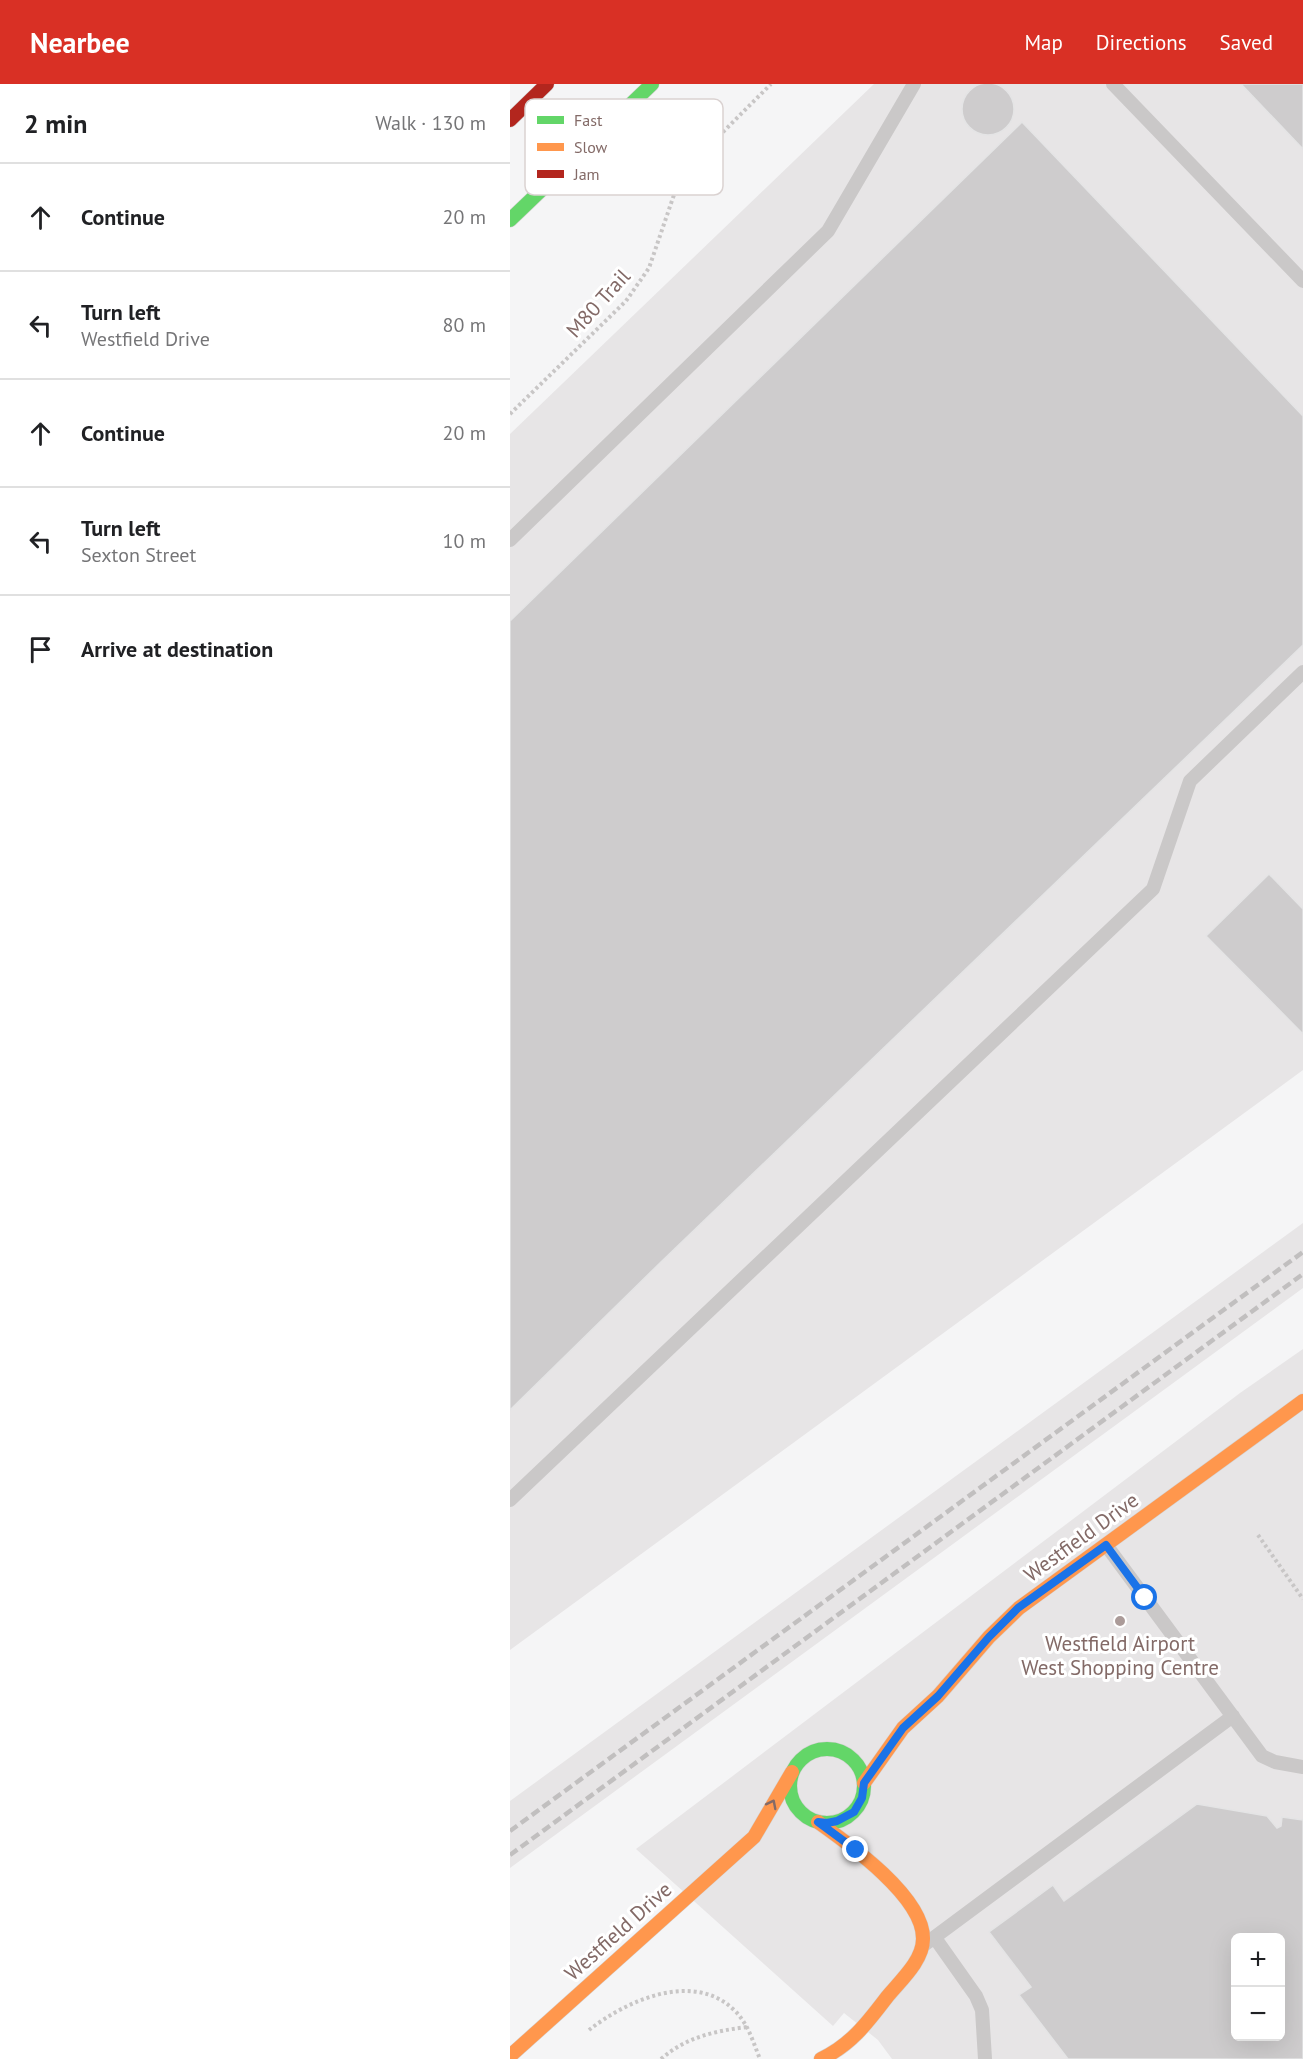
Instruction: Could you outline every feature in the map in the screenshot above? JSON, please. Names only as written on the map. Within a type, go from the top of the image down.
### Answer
[{"type":"main road","points":[[532,99],[548,84]]},
{"type":"main road","points":[[636,99],[652,84]]},
{"type":"main road","points":[[510,120],[525,106]]},
{"type":"main road","points":[[510,220],[536,195]]},
{"type":"main road","name":"Westfield Drive","points":[[864,1788],[903,1728],[938,1696],[989,1637],[1018,1608],[1303,1401]]},
{"type":"main road","name":"Westfield Drive","points":[[880,1737],[903,1728]]},
{"type":"main road","points":[[856,1744],[822,1749],[807,1754],[792,1772],[790,1787],[793,1802],[802,1814],[817,1821],[869,1860],[894,1883]]},
{"type":"main road","points":[[822,1749],[842,1751],[853,1758],[861,1770],[867,1813]]},
{"type":"main road","name":"Westfield Drive","points":[[510,2056],[754,1837],[792,1772]]},
{"type":"main road","points":[[791,1826],[817,1821],[832,1823],[847,1817],[858,1805],[864,1788]]},
{"type":"main road","name":"Westfield Drive","points":[[754,1837],[773,1831]]},
{"type":"main road","points":[[821,2059],[844,2048],[856,2038],[914,1961],[924,1936],[921,1923],[894,1883],[878,1850]]},
{"type":"lane","points":[[510,540],[828,231],[914,84]]},
{"type":"lane","points":[[1113,84],[1303,281]]},
{"type":"lane","points":[[510,1500],[1153,889],[1190,781],[1303,672]]},
{"type":"lane","points":[[1106,1545],[1263,1756],[1268,1760],[1303,1767]]},
{"type":"lane","points":[[921,1947],[1233,1716]]},
{"type":"lane","points":[[935,1938],[976,1996],[983,2017],[985,2059]]},
{"type":"path","name":"M80 Trail","points":[[723,132],[771,84]]},
{"type":"path","name":"M80 Trail","points":[[510,414],[626,301],[649,268],[674,195]]},
{"type":"path","points":[[1258,1535],[1303,1599]]},
{"type":"path","points":[[588,2031],[604,2018],[631,2006],[674,1991],[695,1991],[716,1997],[734,2010],[747,2027],[760,2059]]},
{"type":"path","points":[[662,2059],[692,2039],[715,2032],[747,2027]]},
{"type":"shaded area","points":[[874,84],[1303,84],[1303,1070],[510,1650],[510,434]]},
{"type":"shaded area","points":[[1303,1223],[1303,1288],[510,1868],[510,1801]]},
{"type":"shaded area","name":"Westfield Airport West Shopping Centre","points":[[1303,1349],[1303,2059],[892,2059],[878,2040],[844,2013],[833,2026],[636,1849],[1240,1393]]},
{"type":"building","points":[[988,83],[998,85],[1006,91],[1012,99],[1014,109],[1012,119],[1006,127],[998,133],[988,135],[978,133],[970,127],[964,119],[962,109],[964,99],[970,91],[978,85]]},
{"type":"building","points":[[1241,84],[1303,84],[1303,149]]},
{"type":"building","points":[[1022,122],[1303,416],[1303,645],[510,1410],[510,621]]},
{"type":"building","points":[[1269,874],[1303,909],[1303,1034],[1206,936]]},
{"type":"building","points":[[1197,1804],[1267,1816],[1277,1828],[1281,1826],[1282,1817],[1303,1820],[1303,2059],[1068,2059],[1019,1995],[1031,1987],[989,1932],[1053,1885],[1064,1901]]},
{"type":"railway","points":[[510,1831],[1303,1252]]},
{"type":"railway","points":[[510,1855],[1303,1274]]},
{"type":"traffic: fast","points":[[636,99],[652,84]]},
{"type":"traffic: fast","points":[[510,220],[536,195]]},
{"type":"traffic: fast","points":[[827,1749],[848,1755],[858,1765],[864,1786],[858,1807],[848,1817],[827,1823],[806,1817],[796,1807],[790,1786],[796,1765],[806,1755],[827,1749]]},
{"type":"traffic: slow","points":[[864,1783],[903,1728],[938,1696],[989,1637],[1019,1608],[1303,1401]]},
{"type":"traffic: slow","points":[[510,2056],[754,1837],[792,1772]]},
{"type":"traffic: slow","points":[[818,1822],[865,1858],[898,1889],[920,1923],[923,1939],[915,1963],[866,2024],[850,2040],[821,2059]]},
{"type":"traffic: jam","points":[[532,99],[547,84]]},
{"type":"traffic: jam","points":[[510,120],[525,105]]},
{"type":"place","name":"Westfield Airport West Shopping Centre","points":[[1120,1621]]},
{"type":"route","points":[[856,1850],[818,1822],[832,1823],[854,1812],[862,1798],[864,1783],[903,1728],[938,1696],[989,1637],[1018,1608],[1106,1545],[1145,1598]]}]
